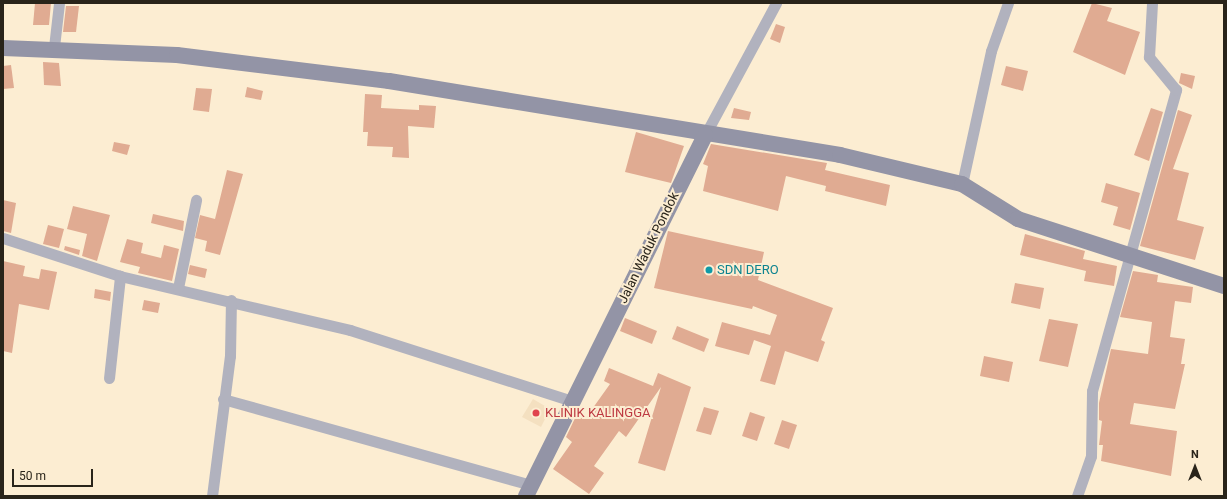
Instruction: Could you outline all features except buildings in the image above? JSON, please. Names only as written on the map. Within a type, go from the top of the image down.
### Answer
[{"type":"street","points":[[54,48],[59,3]]},
{"type":"street","name":"Jalan Waduk Pondok","points":[[529,491],[705,135],[776,3]]},
{"type":"street","points":[[962,184],[991,51],[1008,3]]},
{"type":"street","points":[[1077,496],[1091,456],[1092,391],[1128,256],[1176,90],[1149,58],[1152,3]]},
{"type":"street","points":[[3,48],[54,48],[177,55],[389,81],[705,135],[840,155],[962,184],[1018,219],[1224,286]]},
{"type":"street","points":[[178,288],[196,200]]},
{"type":"street","points":[[3,238],[120,276],[231,300],[350,330],[573,401]]},
{"type":"street","points":[[109,378],[120,276]]},
{"type":"street","points":[[212,496],[223,400],[230,356],[231,300]]},
{"type":"street","points":[[223,400],[529,491]]},
{"type":"shaded area","name":"KLINIK KALINGGA","points":[[533,399],[550,409],[541,427],[522,417]]},
{"type":"place","name":"SDN DERO","points":[[709,270]]},
{"type":"place","name":"KLINIK KALINGGA","points":[[536,413]]}]
